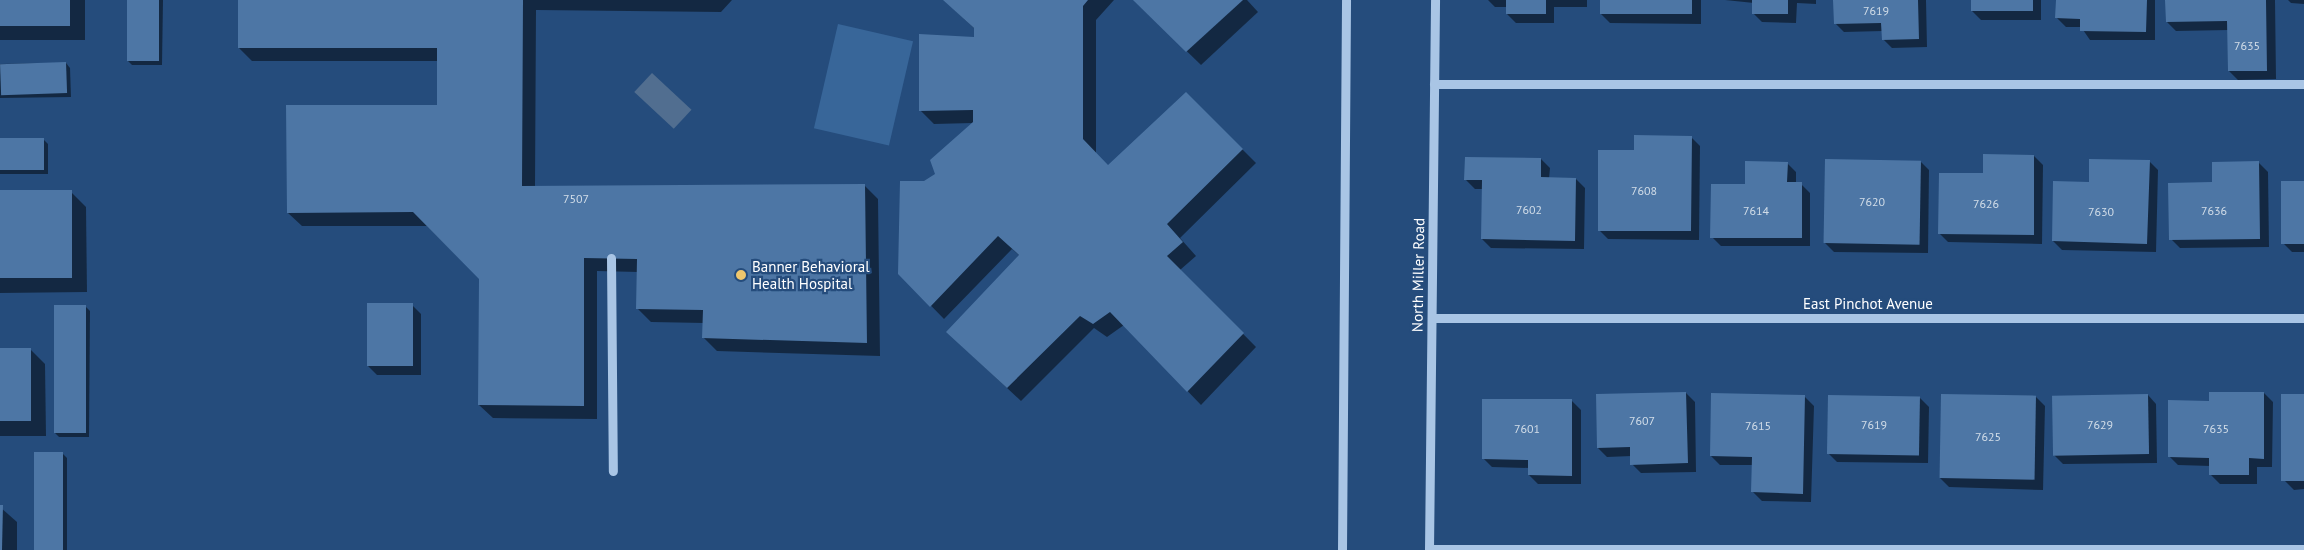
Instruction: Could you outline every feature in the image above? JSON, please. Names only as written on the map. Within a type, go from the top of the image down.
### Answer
[{"type":"street","points":[[1342,550],[1346,0]]},
{"type":"street","name":"North Miller Road","points":[[1429,550],[1435,0]]},
{"type":"street","points":[[1434,84],[2304,84]]},
{"type":"street","points":[[611,258],[613,471]]},
{"type":"street","name":"East Pinchot Avenue","points":[[1432,318],[2304,318]]},
{"type":"street","points":[[1429,550],[2304,549]]},
{"type":"shaded area","points":[[838,24],[913,41],[889,146],[814,128]]},
{"type":"shaded area","points":[[652,73],[691,110],[674,129],[634,92]]},
{"type":"building","points":[[0,0],[70,0],[70,26],[0,26]]},
{"type":"building","points":[[127,0],[159,0],[159,61],[127,61]]},
{"type":"building","points":[[238,0],[523,0],[522,186],[865,184],[867,343],[702,338],[703,310],[636,309],[637,259],[584,258],[584,406],[478,405],[479,279],[413,212],[287,213],[286,105],[437,105],[437,48],[238,48]]},
{"type":"building","points":[[943,0],[1088,0],[1083,6],[1083,139],[1108,165],[1186,92],[1243,149],[1167,224],[1183,242],[1167,256],[1244,333],[1187,392],[1110,312],[1093,324],[1080,316],[1007,388],[946,332],[1019,255],[998,236],[930,307],[898,274],[900,181],[924,181],[935,174],[930,160],[973,122],[973,110],[919,111],[919,34],[974,37],[974,28]]},
{"type":"building","points":[[1133,0],[1243,0],[1186,52]]},
{"type":"building","points":[[1506,0],[1546,0],[1546,14],[1506,14]]},
{"type":"building","points":[[1600,0],[1692,0],[1692,14],[1600,14]]},
{"type":"building","points":[[1752,0],[1788,0],[1788,14],[1752,14]]},
{"type":"building","points":[[1833,0],[1918,0],[1919,39],[1882,40],[1881,23],[1834,24]]},
{"type":"building","points":[[1971,0],[2033,0],[2033,11],[1971,11]]},
{"type":"building","points":[[2056,0],[2147,0],[2146,32],[2080,31],[2080,19],[2055,18]]},
{"type":"building","points":[[2165,0],[2266,0],[2267,71],[2228,71],[2227,21],[2166,22]]},
{"type":"building","points":[[66,62],[67,93],[1,95],[0,64]]},
{"type":"building","points":[[1634,135],[1692,136],[1691,231],[1598,231],[1598,150],[1634,150]]},
{"type":"building","points":[[0,138],[44,138],[44,170],[0,170]]},
{"type":"building","points":[[1983,154],[2034,155],[2034,235],[1938,234],[1939,173],[1983,173]]},
{"type":"building","points":[[1465,157],[1541,158],[1541,177],[1576,178],[1575,241],[1481,239],[1482,180],[1464,180]]},
{"type":"building","points":[[1825,159],[1921,161],[1920,245],[1824,243]]},
{"type":"building","points":[[2089,159],[2150,160],[2147,244],[2052,241],[2053,181],[2089,182]]},
{"type":"building","points":[[1745,161],[1788,162],[1787,182],[1802,182],[1802,238],[1710,238],[1711,184],[1745,184]]},
{"type":"building","points":[[2259,161],[2260,239],[2169,240],[2168,183],[2212,182],[2212,162]]},
{"type":"building","points":[[2281,181],[2304,181],[2304,244],[2281,244]]},
{"type":"building","points":[[0,190],[72,190],[72,278],[0,278]]},
{"type":"building","points":[[367,303],[413,303],[413,366],[367,366]]},
{"type":"building","points":[[54,305],[86,305],[86,433],[54,433]]},
{"type":"building","points":[[0,348],[31,348],[31,421],[0,421]]},
{"type":"building","points":[[1686,392],[1688,463],[1630,465],[1630,447],[1597,448],[1596,394]]},
{"type":"building","points":[[2209,392],[2264,392],[2264,459],[2249,458],[2249,475],[2209,475],[2209,458],[2168,457],[2168,400],[2209,401]]},
{"type":"building","points":[[1711,393],[1805,395],[1803,494],[1751,492],[1752,457],[1710,456]]},
{"type":"building","points":[[1941,394],[2036,396],[2035,480],[1940,478]]},
{"type":"building","points":[[2148,394],[2149,454],[2053,456],[2052,396]]},
{"type":"building","points":[[2281,394],[2304,394],[2304,481],[2281,481]]},
{"type":"building","points":[[1828,395],[1920,397],[1919,456],[1827,454]]},
{"type":"building","points":[[1482,399],[1572,399],[1572,476],[1528,475],[1528,460],[1482,459]]},
{"type":"building","points":[[34,452],[63,452],[63,550],[34,550]]},
{"type":"building","points":[[0,505],[3,505],[2,550],[0,550]]},
{"type":"place","name":"Banner Behavioral Health Hospital","points":[[741,275]]}]
